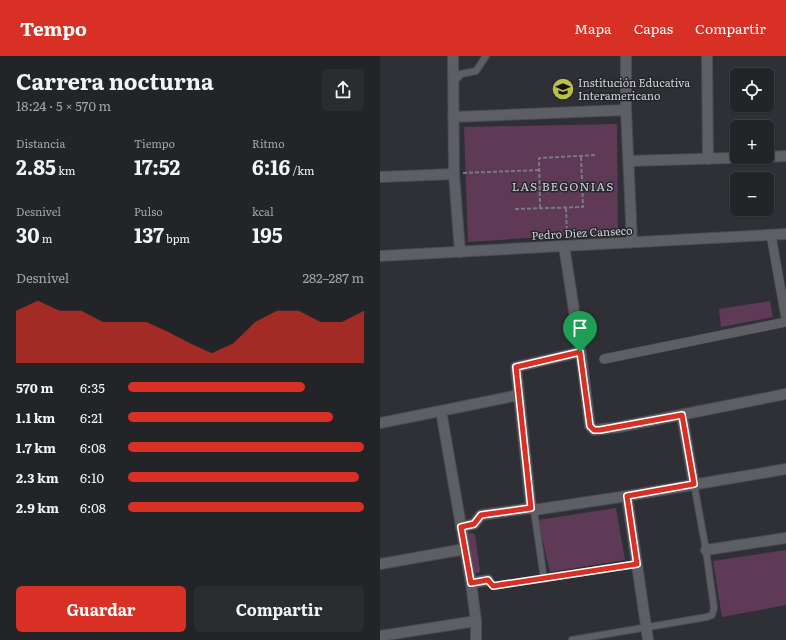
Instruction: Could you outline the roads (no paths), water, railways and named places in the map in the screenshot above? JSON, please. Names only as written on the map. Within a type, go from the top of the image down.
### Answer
[{"type":"street","points":[[453,56],[454,174],[460,252]]},
{"type":"street","points":[[626,56],[626,110],[632,242]]},
{"type":"street","points":[[707,56],[708,159]]},
{"type":"street","points":[[453,117],[626,110]]},
{"type":"street","points":[[774,157],[786,156]]},
{"type":"street","points":[[629,161],[730,158]]},
{"type":"street","points":[[380,177],[454,174]]},
{"type":"street","name":"Pedro Diez Canseco","points":[[380,256],[786,234]]},
{"type":"street","points":[[604,359],[786,320],[771,235]]},
{"type":"street","points":[[566,246],[590,426],[594,430],[619,427],[786,394]]},
{"type":"street","points":[[532,509],[516,367],[580,352]]},
{"type":"street","points":[[380,423],[519,395]]},
{"type":"street","points":[[441,411],[471,583],[476,621],[476,640]]},
{"type":"street","points":[[682,415],[694,484]]},
{"type":"street","points":[[461,527],[474,524],[481,515],[627,496],[786,469]]},
{"type":"street","points":[[627,496],[648,640]]},
{"type":"street","points":[[706,550],[786,538]]},
{"type":"street","points":[[380,564],[465,549]]},
{"type":"street","points":[[471,583],[488,580]]},
{"type":"street","points":[[380,636],[476,621]]},
{"type":"lane","points":[[453,83],[461,74],[476,71],[486,56]]},
{"type":"lane","points":[[572,640],[712,615],[714,608],[706,550],[694,484]]},
{"type":"lane","points":[[532,509],[544,579]]},
{"type":"lane","points":[[488,580],[493,586],[637,564]]},
{"type":"place","name":"Institución Educativa Interamericano","points":[[563,89]]},
{"type":"district","name":"LAS BEGONIAS","points":[[563,187]]}]
